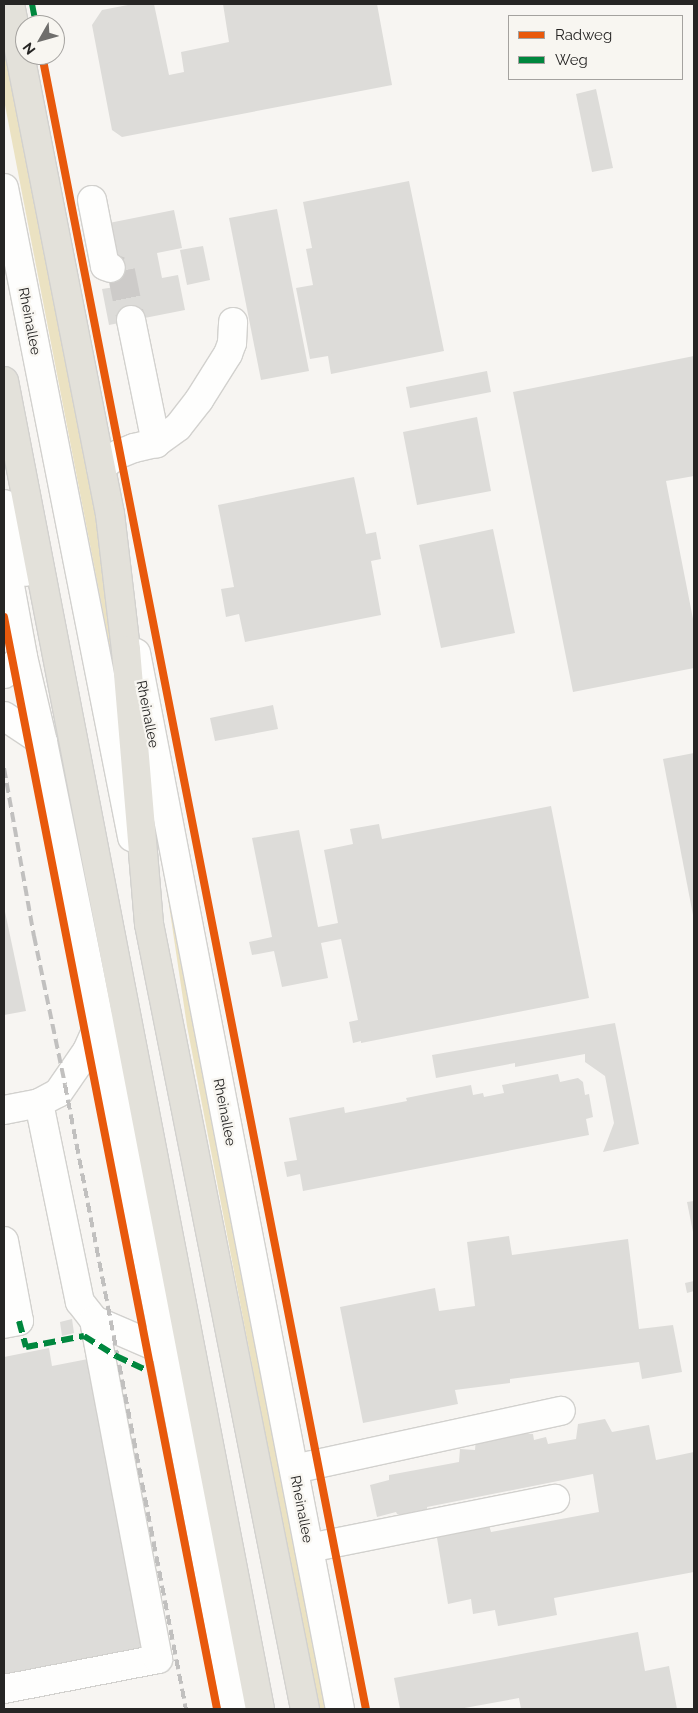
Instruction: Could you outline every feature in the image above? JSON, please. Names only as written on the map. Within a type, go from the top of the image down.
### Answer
[{"type":"main road","name":"Rheinallee","points":[[10,4],[110,514],[128,670],[149,924],[305,1709]]},
{"type":"main road","points":[[4,380],[260,1709]]},
{"type":"street","name":"Rheinallee","points":[[4,188],[149,924]]},
{"type":"street","points":[[92,200],[105,266],[111,268]]},
{"type":"street","points":[[131,320],[156,443]]},
{"type":"street","points":[[101,467],[119,454],[156,443],[178,427],[189,415],[223,365],[232,343],[232,322]]},
{"type":"street","points":[[4,504],[66,706]]},
{"type":"street","name":"Rheinallee","points":[[110,514],[340,1709]]},
{"type":"street","points":[[4,553],[13,665],[43,742],[166,1351],[235,1709]]},
{"type":"street","points":[[4,716],[43,742]]},
{"type":"street","points":[[4,1110],[39,1103],[49,1098],[65,1085],[87,1051],[100,1022]]},
{"type":"street","points":[[4,1689],[158,1660],[94,1320],[80,1302],[39,1103]]},
{"type":"street","points":[[4,1242],[20,1321],[4,1324]]},
{"type":"street","points":[[94,1320],[166,1351]]},
{"type":"street","points":[[294,1469],[561,1411]]},
{"type":"street","points":[[310,1548],[555,1499]]},
{"type":"shaded area","points":[[4,44],[111,597],[126,731],[4,100]]},
{"type":"shaded area","points":[[155,811],[330,1709],[318,1709],[187,1026]]},
{"type":"building","points":[[133,4],[154,4],[169,75],[184,72],[181,52],[229,42],[223,4],[377,4],[392,85],[122,137],[112,130],[92,25],[102,10]]},
{"type":"building","points":[[596,89],[613,168],[592,172],[576,94]]},
{"type":"building","points":[[409,181],[444,351],[331,374],[328,356],[310,359],[296,288],[313,285],[306,249],[312,248],[303,202]]},
{"type":"building","points":[[277,209],[309,371],[261,380],[229,218]]},
{"type":"building","points":[[174,210],[182,248],[157,253],[162,278],[178,275],[185,310],[109,325],[102,289],[115,287],[104,224]]},
{"type":"building","points":[[203,246],[210,280],[187,285],[180,250]]},
{"type":"building","points":[[694,356],[694,476],[666,481],[694,624],[694,668],[573,692],[513,392]]},
{"type":"building","points":[[487,371],[491,392],[410,408],[406,387]]},
{"type":"building","points":[[477,417],[491,491],[417,505],[403,432]]},
{"type":"building","points":[[354,477],[366,534],[376,532],[381,559],[371,561],[381,615],[245,642],[239,614],[226,617],[221,589],[234,587],[218,505]]},
{"type":"building","points":[[493,529],[515,633],[441,648],[419,545]]},
{"type":"building","points":[[273,705],[278,729],[215,741],[210,718]]},
{"type":"building","points":[[694,753],[694,915],[693,915],[663,759]]},
{"type":"building","points":[[551,806],[589,998],[353,1043],[349,1022],[358,1020],[341,939],[321,943],[328,978],[282,987],[274,951],[252,955],[249,942],[272,937],[252,838],[299,830],[318,927],[338,923],[324,850],[353,844],[350,829],[379,824],[382,839]]},
{"type":"building","points":[[4,907],[26,1011],[4,1015]]},
{"type":"building","points":[[615,1023],[639,1144],[603,1152],[614,1123],[605,1076],[585,1062],[585,1054],[515,1067],[515,1063],[436,1078],[432,1055]]},
{"type":"building","points":[[558,1074],[560,1082],[578,1078],[583,1082],[585,1095],[589,1094],[593,1117],[586,1119],[589,1135],[303,1191],[300,1174],[287,1177],[284,1162],[297,1160],[289,1118],[344,1107],[345,1113],[407,1101],[406,1098],[471,1085],[473,1095],[483,1093],[484,1097],[504,1093],[502,1085]]},
{"type":"building","points":[[694,1201],[694,1232],[693,1232],[687,1202]]},
{"type":"building","points":[[509,1236],[512,1255],[628,1239],[639,1329],[673,1325],[682,1372],[642,1379],[639,1362],[510,1379],[510,1383],[455,1390],[458,1404],[363,1423],[340,1307],[435,1288],[439,1311],[475,1306],[467,1242]]},
{"type":"building","points":[[694,1281],[694,1291],[687,1293],[685,1283]]},
{"type":"building","points":[[72,1319],[74,1333],[62,1336],[60,1322]]},
{"type":"building","points":[[49,1348],[52,1366],[88,1359],[146,1649],[4,1682],[4,1357]]},
{"type":"building","points":[[605,1419],[612,1432],[649,1425],[656,1460],[694,1452],[694,1572],[554,1598],[557,1615],[498,1626],[495,1610],[473,1614],[471,1599],[448,1604],[436,1532],[489,1525],[491,1532],[599,1512],[593,1474],[427,1507],[428,1514],[402,1518],[396,1512],[377,1517],[370,1485],[389,1480],[389,1475],[459,1462],[460,1449],[475,1450],[476,1437],[499,1432],[533,1434],[534,1440],[546,1437],[548,1444],[576,1439],[578,1424]]},
{"type":"building","points":[[638,1632],[645,1671],[669,1666],[677,1709],[521,1709],[519,1698],[459,1709],[400,1709],[394,1678]]},
{"type":"tunnel","points":[[111,268],[121,271],[131,320]]},
{"type":"railway","points":[[4,768],[34,936],[65,1085],[186,1709]]},
{"type":"marked path","points":[[32,4],[34,15]]},
{"type":"marked path","points":[[19,1321],[26,1347],[84,1336],[116,1356],[150,1372]]},
{"type":"cycle path","points":[[44,65],[366,1709]]},
{"type":"cycle path","points":[[4,617],[217,1709]]}]
